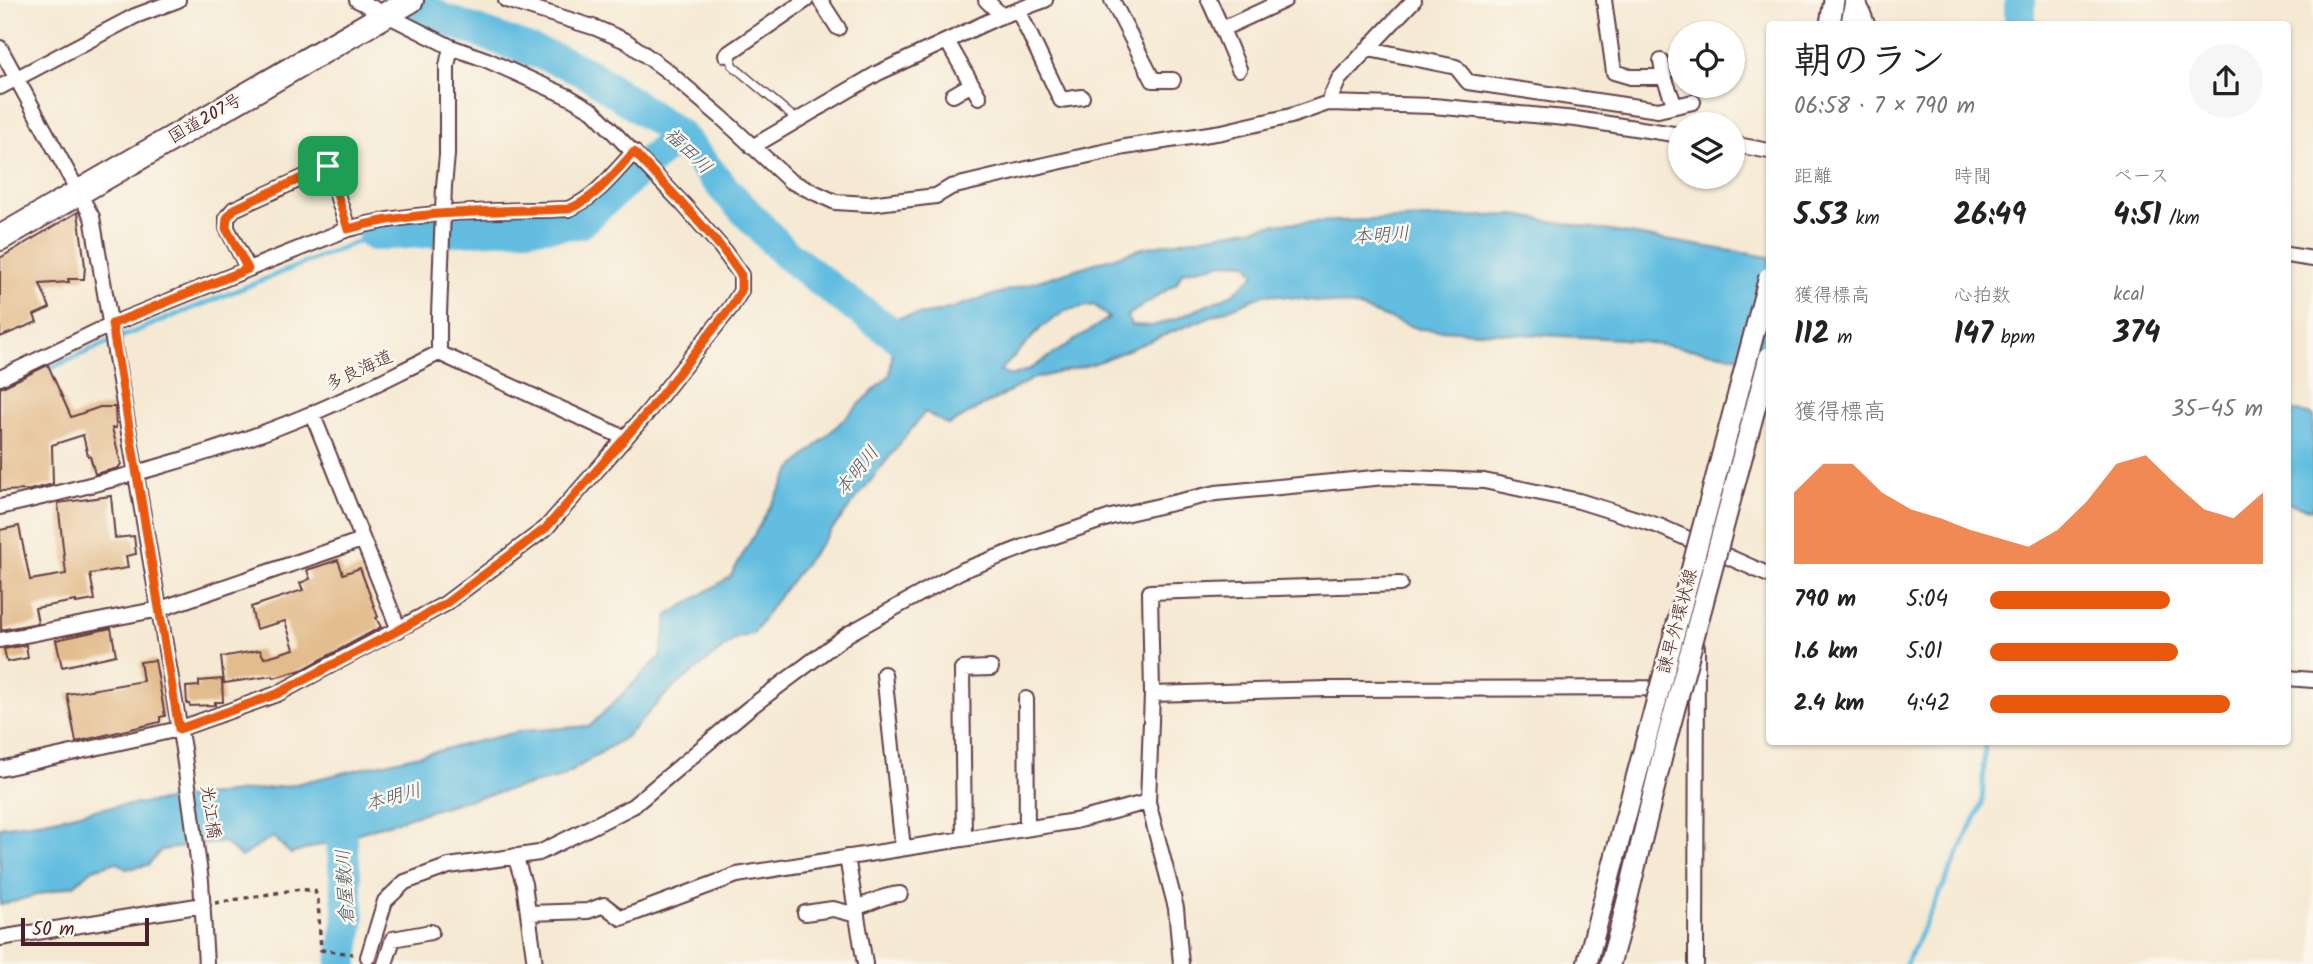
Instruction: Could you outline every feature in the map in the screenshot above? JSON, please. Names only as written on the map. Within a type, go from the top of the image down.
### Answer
[{"type":"highway","name":"国道207号","points":[[0,238],[398,8]]},
{"type":"main road","points":[[1830,21],[1834,0]]},
{"type":"main road","points":[[1852,21],[1857,0]]},
{"type":"main road","name":"諫早外環状線","points":[[1587,964],[1766,289]]},
{"type":"main road","name":"諫早外環状線","points":[[1610,964],[1663,753],[1766,368]]},
{"type":"street","points":[[0,87],[135,16],[178,0]]},
{"type":"street","points":[[0,769],[179,729],[277,694],[445,604],[546,528],[688,362],[741,291],[741,275],[721,247],[611,126],[585,106],[487,60],[451,47],[398,8],[357,0]]},
{"type":"street","points":[[506,0],[596,28],[626,41],[676,78],[790,181],[835,202],[869,204],[936,196],[951,187],[1017,171],[1125,147],[1222,132],[1290,116],[1328,103],[1433,106],[1576,119],[1668,133]]},
{"type":"street","points":[[729,53],[806,0]]},
{"type":"street","points":[[820,0],[838,28]]},
{"type":"street","points":[[986,0],[1002,16]]},
{"type":"street","points":[[752,147],[878,73],[1002,16],[1045,0]]},
{"type":"street","points":[[1112,0],[1153,80],[1173,80]]},
{"type":"street","points":[[1209,0],[1239,69]]},
{"type":"street","points":[[1222,29],[1285,0]]},
{"type":"street","points":[[1328,103],[1339,79],[1413,0]]},
{"type":"street","points":[[1604,0],[1614,72],[1631,77],[1664,77]]},
{"type":"street","points":[[1857,0],[1866,21]]},
{"type":"street","points":[[1018,10],[1061,100],[1082,97]]},
{"type":"street","points":[[947,41],[976,90],[953,95]]},
{"type":"street","points":[[451,47],[447,66],[447,155],[439,353],[625,438]]},
{"type":"street","name":"光江橋","points":[[0,48],[92,217],[183,749],[201,881],[206,964]]},
{"type":"street","points":[[1369,49],[1456,67],[1468,82],[1478,84],[1658,110],[1693,102]]},
{"type":"street","points":[[1661,61],[1675,106]]},
{"type":"street","points":[[1745,146],[1766,150]]},
{"type":"street","points":[[0,378],[112,324],[348,229],[377,221],[443,214],[568,209],[579,205],[599,189],[634,152]]},
{"type":"street","points":[[248,269],[226,228],[227,218],[234,209],[330,165],[348,229]]},
{"type":"street","points":[[2291,256],[2313,260]]},
{"type":"street","name":"多良海道","points":[[0,507],[137,474],[313,413],[439,353]]},
{"type":"street","points":[[313,413],[399,630]]},
{"type":"street","points":[[368,957],[386,901],[405,882],[449,866],[539,853],[633,806],[748,709],[848,634],[961,571],[1111,517],[1216,492],[1385,477],[1484,481],[1579,501],[1659,526],[1766,574]]},
{"type":"street","points":[[0,640],[159,608],[362,540]]},
{"type":"street","points":[[1181,964],[1176,908],[1148,802],[1152,694],[1150,592],[1400,584]]},
{"type":"street","points":[[1696,964],[1697,621]]},
{"type":"street","points":[[964,839],[962,669],[991,668]]},
{"type":"street","points":[[884,674],[904,848]]},
{"type":"street","points":[[2291,678],[2313,680]]},
{"type":"street","points":[[1152,694],[1327,689],[1696,688]]},
{"type":"street","points":[[1026,699],[1027,828]]},
{"type":"street","points":[[528,913],[589,911],[604,905],[621,918],[737,875],[1075,821],[1148,802]]},
{"type":"street","points":[[515,856],[524,884],[535,964]]},
{"type":"street","points":[[847,858],[866,964]]},
{"type":"street","points":[[805,913],[833,909],[856,911],[885,895],[900,894]]},
{"type":"street","points":[[0,938],[203,905]]},
{"type":"street","points":[[385,964],[393,939],[431,932]]},
{"type":"lane","points":[[729,53],[732,65],[797,120]]},
{"type":"path","points":[[203,905],[300,889],[315,891],[321,950],[368,957]]},
{"type":"water","name":"本明川","points":[[1514,215],[1766,257],[1766,361],[1623,339],[1419,329],[1354,306],[1266,294],[1093,364],[1032,379],[948,425],[925,412],[773,604],[753,634],[736,638],[666,694],[627,736],[562,777],[455,803],[291,854],[273,837],[241,857],[224,842],[161,850],[148,865],[126,869],[117,862],[93,869],[74,885],[0,905],[0,827],[45,821],[103,808],[287,786],[522,731],[590,726],[660,657],[668,615],[730,577],[792,469],[890,375],[896,318],[939,312],[1143,248],[1282,223]],"holes":[[[1229,262],[1247,263],[1255,274],[1233,294],[1153,326],[1131,325],[1127,316],[1177,283],[1182,272]],[[1094,305],[1109,318],[1030,369],[1011,376],[1000,371],[1042,327],[1067,310]]]},
{"type":"water","points":[[2291,411],[2313,415],[2313,510],[2291,504]]},
{"type":"building","points":[[78,212],[85,266],[84,279],[40,284],[50,308],[34,315],[37,322],[0,337],[0,258]]},
{"type":"building","points":[[48,365],[71,417],[100,407],[115,407],[116,428],[112,428],[121,464],[118,468],[95,474],[83,435],[52,445],[53,484],[30,490],[0,491],[0,388]]},
{"type":"building","points":[[111,496],[115,538],[134,536],[136,554],[126,556],[128,568],[90,574],[95,600],[35,608],[38,623],[1,630],[0,530],[19,526],[30,580],[66,574],[58,503]]},
{"type":"building","points":[[338,560],[343,574],[360,568],[381,627],[304,669],[274,678],[224,683],[221,657],[260,650],[264,658],[294,649],[285,621],[256,629],[251,607],[303,590],[300,583],[310,579],[307,570]]},
{"type":"building","points":[[111,628],[116,655],[62,667],[56,640]]},
{"type":"building","points":[[26,645],[28,658],[7,662],[4,649]]},
{"type":"building","points":[[155,660],[165,716],[160,717],[160,722],[76,742],[67,694],[143,681],[140,662]]},
{"type":"building","points":[[222,679],[223,702],[215,702],[215,705],[187,704],[186,687],[199,686],[199,681]]},
{"type":"waterway","name":"福田川","points":[[406,0],[440,18],[566,63],[592,76],[679,135],[726,191],[786,254],[928,358]]},
{"type":"waterway","points":[[2020,0],[2020,21]]},
{"type":"waterway","points":[[374,235],[579,223],[679,135]]},
{"type":"waterway","points":[[44,371],[104,344],[374,235]]},
{"type":"waterway","points":[[1906,964],[1982,804],[1985,745]]},
{"type":"waterway","name":"倉屋敷川","points":[[339,811],[349,918],[342,964]]},
{"type":"route","points":[[634,152],[721,247],[741,275],[741,291],[647,413],[546,528],[445,604],[399,630],[277,694],[179,729],[112,324],[248,269],[226,228],[227,218],[234,209],[328,166],[348,229],[377,221],[443,214],[568,209],[579,205],[599,189],[634,152]]}]
